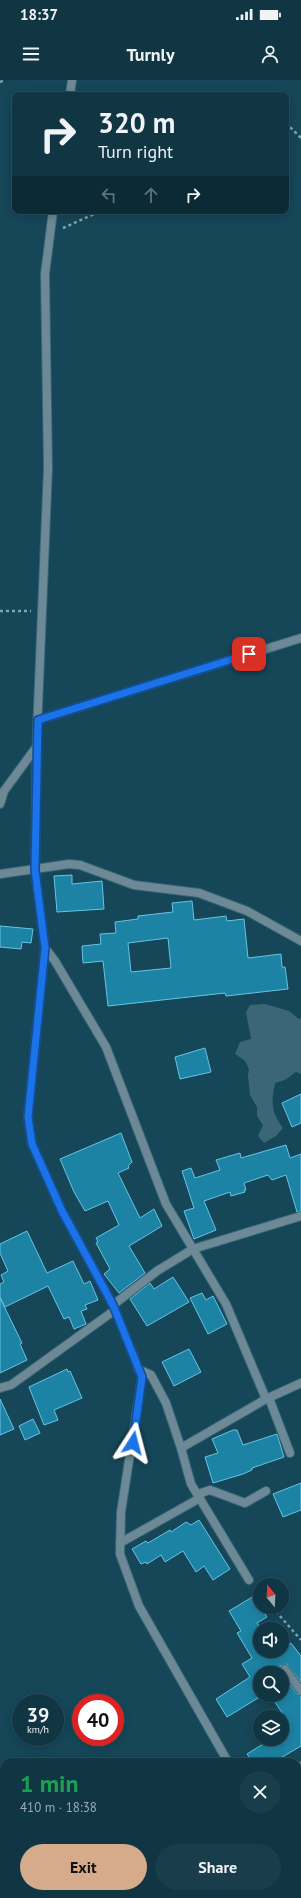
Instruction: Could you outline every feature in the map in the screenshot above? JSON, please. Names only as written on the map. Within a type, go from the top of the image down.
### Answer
[{"type":"street","points":[[70,92],[72,80]]},
{"type":"street","points":[[52,214],[45,274],[48,468],[37,746],[35,870],[45,948],[28,1117],[32,1144],[62,1211],[114,1307],[142,1377],[122,1512],[120,1554],[139,1606],[226,1758]]},
{"type":"street","points":[[38,720],[301,638]]},
{"type":"street","points":[[0,804],[4,792],[37,746]]},
{"type":"street","points":[[0,874],[69,864],[80,865],[134,884],[199,892],[247,911],[301,941]]},
{"type":"street","points":[[45,948],[55,961],[106,1047],[166,1204],[226,1304],[290,1453]]},
{"type":"street","points":[[0,1388],[11,1385],[114,1307],[157,1271],[193,1249],[301,1216]]},
{"type":"street","points":[[138,1369],[151,1375],[162,1396],[182,1448],[191,1484],[249,1580]]},
{"type":"street","points":[[182,1448],[267,1399],[301,1384]]},
{"type":"street","points":[[120,1543],[210,1490],[245,1503],[266,1491]]},
{"type":"street","points":[[289,1674],[301,1691]]},
{"type":"path","points":[[0,82],[5,80]]},
{"type":"path","points":[[289,126],[301,138]]},
{"type":"path","points":[[49,234],[94,214]]},
{"type":"path","points":[[0,611],[43,611]]},
{"type":"path","points":[[278,1614],[301,1640]]},
{"type":"shaded area","points":[[265,1004],[289,1011],[299,1019],[301,1018],[301,1074],[296,1072],[285,1080],[275,1083],[273,1107],[276,1117],[283,1128],[276,1136],[264,1143],[258,1136],[263,1125],[257,1116],[257,1107],[250,1095],[248,1076],[249,1069],[245,1061],[235,1054],[240,1042],[251,1039],[246,1012],[250,1005]]},
{"type":"building","points":[[72,875],[72,884],[102,881],[104,909],[57,912],[54,876]]},
{"type":"building","points":[[192,901],[194,920],[226,916],[227,921],[244,919],[248,958],[281,954],[282,967],[285,967],[288,989],[226,996],[225,993],[108,1006],[103,961],[83,963],[82,946],[101,944],[100,934],[116,933],[115,922],[138,919],[138,916],[173,912],[172,903]],"holes":[[[168,938],[171,968],[131,972],[128,943]]]},
{"type":"building","points":[[0,926],[33,929],[31,943],[22,942],[21,949],[0,947]]},
{"type":"building","points":[[205,1048],[211,1072],[180,1079],[175,1057]]},
{"type":"building","points":[[301,1094],[301,1123],[292,1127],[282,1103]]},
{"type":"building","points":[[121,1133],[132,1162],[128,1166],[129,1168],[118,1173],[140,1218],[154,1209],[162,1226],[129,1246],[145,1273],[119,1293],[104,1274],[110,1269],[96,1243],[98,1242],[96,1238],[119,1225],[108,1201],[85,1211],[74,1192],[60,1159]]},
{"type":"building","points":[[286,1145],[290,1158],[301,1154],[301,1211],[297,1212],[286,1175],[272,1180],[268,1175],[244,1183],[246,1190],[244,1190],[245,1192],[231,1196],[230,1192],[204,1201],[216,1230],[194,1239],[184,1211],[194,1208],[182,1171],[191,1168],[195,1178],[220,1170],[216,1160],[240,1153],[241,1158]]},
{"type":"building","points":[[27,1231],[47,1273],[73,1261],[84,1284],[90,1281],[98,1300],[85,1305],[87,1309],[81,1311],[86,1324],[74,1329],[69,1317],[64,1319],[48,1286],[5,1307],[0,1297],[0,1284],[4,1282],[1,1275],[8,1271],[0,1253],[0,1244]]},
{"type":"building","points":[[173,1277],[189,1302],[147,1326],[130,1299],[150,1283],[154,1289]]},
{"type":"building","points":[[202,1293],[206,1300],[213,1296],[227,1324],[208,1334],[190,1298]]},
{"type":"building","points":[[0,1298],[22,1343],[20,1344],[27,1360],[0,1373]]},
{"type":"building","points":[[189,1349],[201,1372],[174,1386],[162,1362]]},
{"type":"building","points":[[67,1369],[68,1372],[70,1371],[82,1398],[54,1410],[58,1420],[44,1425],[29,1387]]},
{"type":"building","points":[[0,1399],[14,1429],[0,1435]]},
{"type":"building","points":[[33,1419],[40,1433],[25,1440],[19,1426]]},
{"type":"building","points":[[233,1430],[237,1430],[243,1445],[277,1434],[284,1457],[252,1468],[252,1470],[243,1474],[213,1483],[205,1457],[218,1453],[212,1439]]},
{"type":"building","points":[[301,1483],[301,1510],[283,1517],[273,1494]]},
{"type":"building","points":[[199,1520],[230,1569],[213,1580],[204,1566],[196,1572],[183,1551],[165,1562],[161,1555],[147,1564],[146,1562],[141,1564],[132,1549],[146,1541],[148,1543],[170,1530],[171,1532],[186,1522],[191,1525]]},
{"type":"building","points":[[253,1597],[253,1614],[265,1614],[267,1617],[259,1622],[253,1622],[253,1658],[289,1658],[289,1644],[291,1643],[301,1656],[301,1682],[287,1664],[280,1666],[253,1666],[253,1701],[227,1717],[216,1699],[250,1677],[242,1664],[252,1658],[237,1633],[241,1631],[229,1611]]},
{"type":"building","points":[[289,1683],[297,1694],[301,1696],[301,1746],[281,1758],[250,1758],[247,1754],[260,1746],[289,1746],[289,1710],[280,1710],[275,1702],[289,1702]]},
{"type":"route","points":[[133,1443],[142,1377],[113,1305],[62,1211],[32,1144],[28,1117],[45,948],[35,870],[38,720],[249,654]]}]
